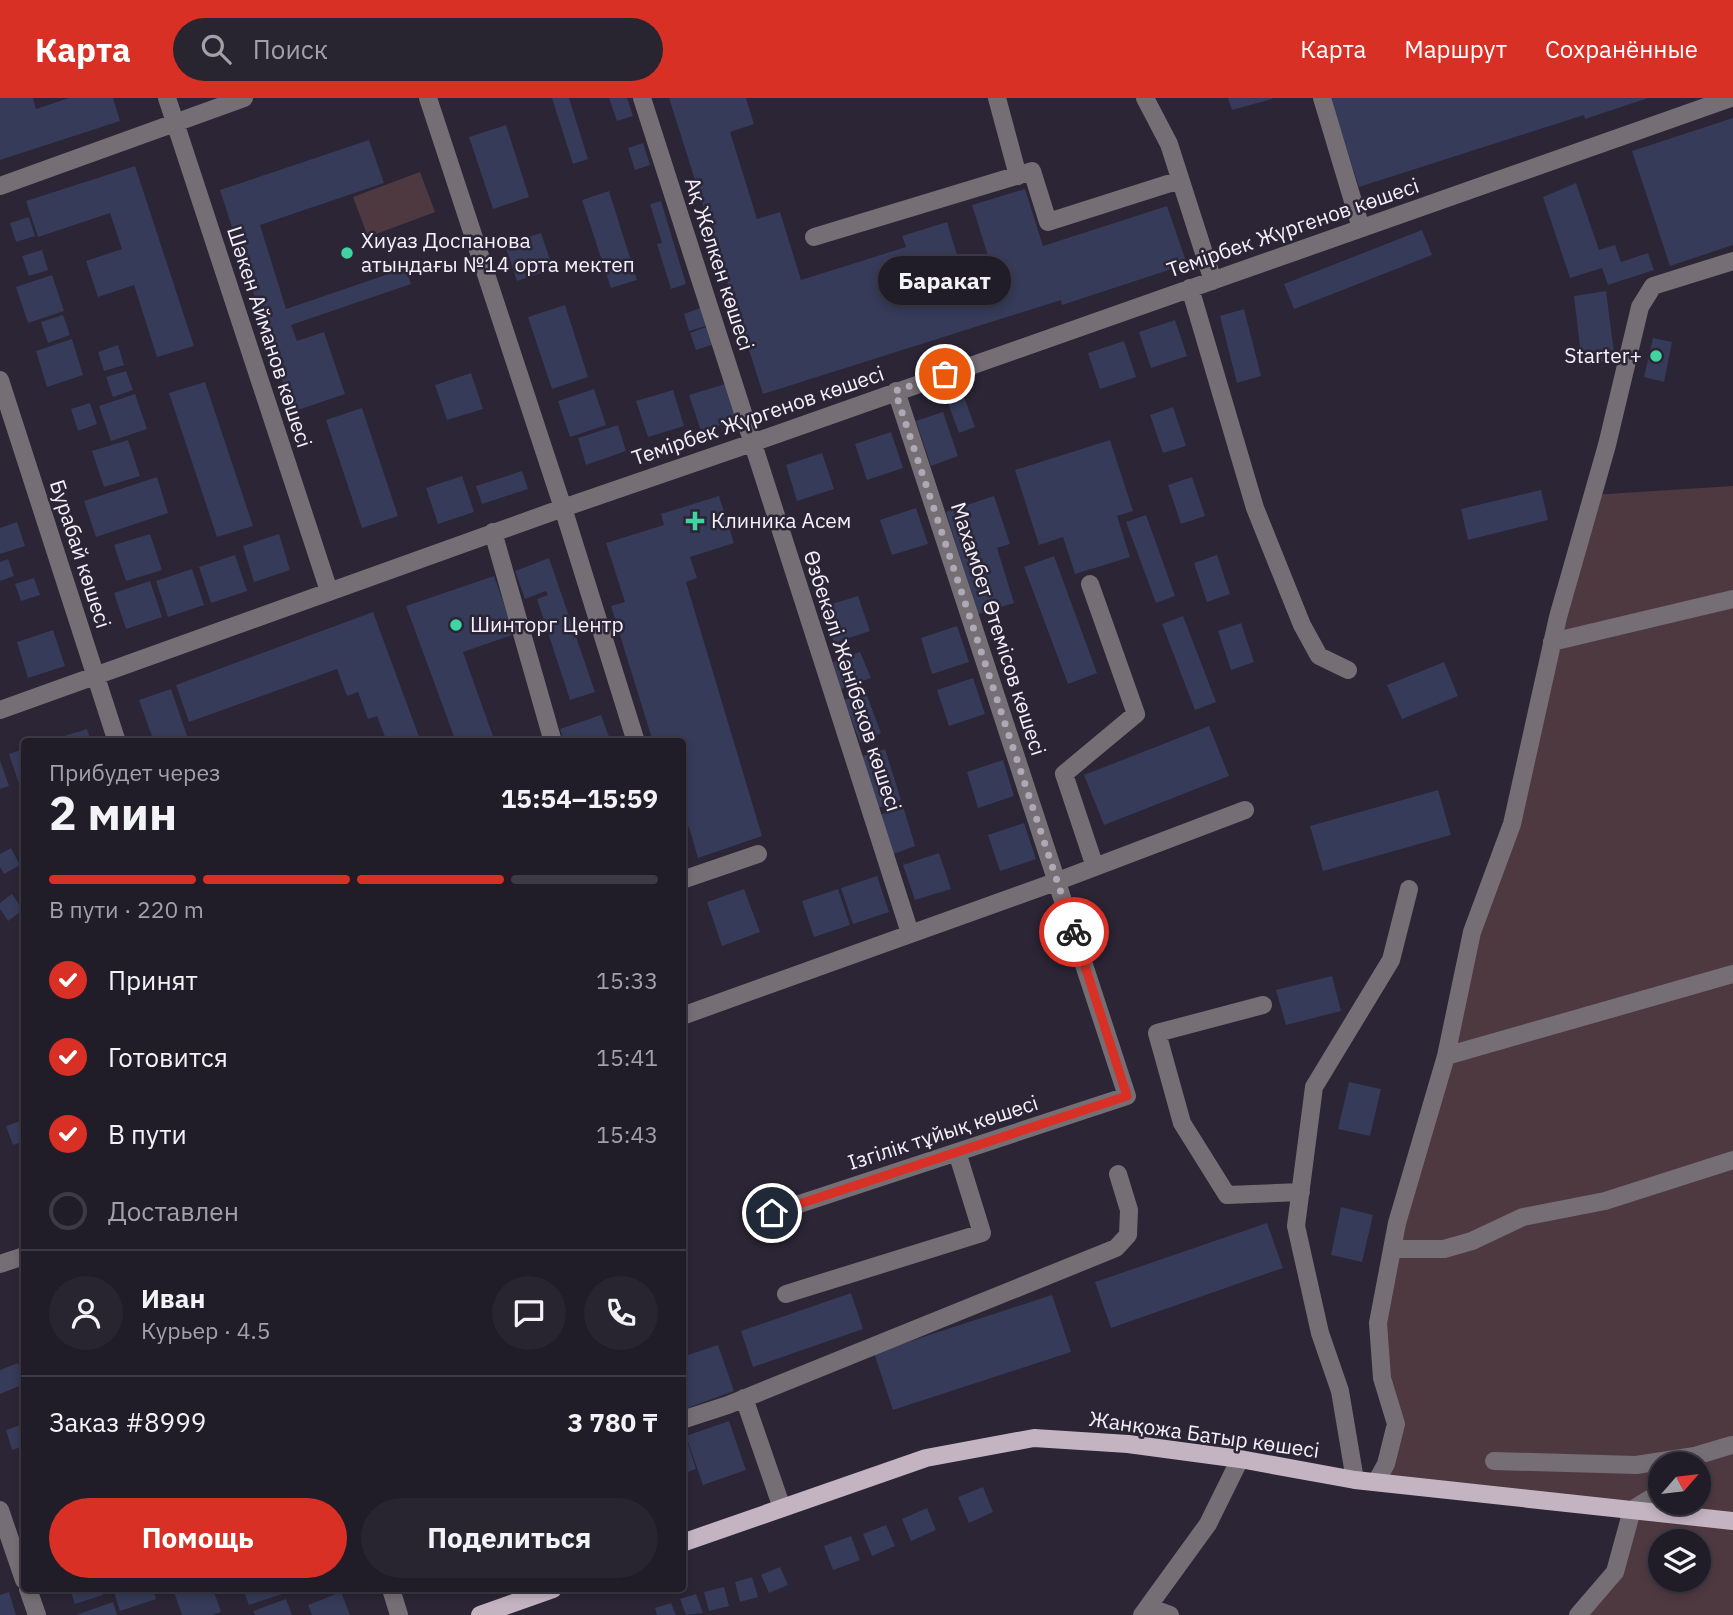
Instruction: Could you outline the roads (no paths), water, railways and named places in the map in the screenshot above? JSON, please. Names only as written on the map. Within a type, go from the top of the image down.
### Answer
[{"type":"main road","name":"Жанқожа Батыр көшесі","points":[[686,1542],[926,1458],[1034,1438],[1128,1444],[1240,1459],[1355,1480],[1733,1521]]},
{"type":"main road","points":[[480,1615],[545,1592]]},
{"type":"street","name":"Шәкен Айманов көшесі","points":[[167,98],[329,591]]},
{"type":"street","points":[[0,186],[244,98]]},
{"type":"street","points":[[428,98],[563,508],[635,738]]},
{"type":"street","name":"Ақ Желкен көшесі","points":[[642,98],[752,443]]},
{"type":"street","points":[[997,98],[1018,176]]},
{"type":"street","points":[[1145,98],[1169,144],[1213,281]]},
{"type":"street","points":[[1322,98],[1361,228]]},
{"type":"street","name":"Темірбек Жүргенов көшесі","points":[[0,710],[563,508],[1731,98]]},
{"type":"street","points":[[814,237],[1032,172],[1048,222],[1180,180]]},
{"type":"street","points":[[1376,1482],[1386,1464],[1396,1424],[1382,1378],[1378,1323],[1397,1223],[1446,1056],[1472,932],[1512,824],[1552,642],[1606,445],[1640,307],[1653,286],[1733,261]]},
{"type":"street","points":[[1190,288],[1255,508],[1302,625],[1319,656],[1348,670]]},
{"type":"street","name":"Бурабай көшесі","points":[[0,380],[116,738]]},
{"type":"street","name":"Махамбет Өтемісов көшесі","points":[[895,391],[1127,1096]]},
{"type":"street","name":"Өзбекәлі Жәнібеков көшесі","points":[[752,443],[910,933]]},
{"type":"street","points":[[493,533],[552,738]]},
{"type":"street","points":[[1090,584],[1136,714],[1064,774],[1095,867]]},
{"type":"street","points":[[1552,642],[1733,599]]},
{"type":"street","points":[[686,1015],[1058,881],[1245,810]]},
{"type":"street","points":[[686,879],[758,854]]},
{"type":"street","points":[[1355,1480],[1340,1391],[1320,1333],[1296,1226],[1314,1087],[1391,960],[1409,890]]},
{"type":"street","points":[[1446,1056],[1733,974]]},
{"type":"street","points":[[1263,1005],[1157,1033],[1182,1123],[1227,1195],[1301,1192]]},
{"type":"street","name":"Ізгілік тұйық көшесі","points":[[772,1213],[1127,1096]]},
{"type":"street","points":[[786,1294],[982,1233],[957,1152]]},
{"type":"street","points":[[1392,1249],[1444,1249],[1472,1241],[1524,1217],[1605,1201],[1733,1160]]},
{"type":"street","points":[[686,1419],[744,1398],[1116,1248],[1128,1235],[1129,1210],[1118,1174]]},
{"type":"street","points":[[0,1264],[21,1257]]},
{"type":"street","points":[[744,1398],[782,1508]]},
{"type":"street","points":[[1494,1461],[1636,1465],[1695,1456],[1733,1445]]},
{"type":"street","points":[[1712,1459],[1733,1445]]},
{"type":"street","points":[[1170,1615],[1145,1611],[1208,1524],[1240,1459]]},
{"type":"street","points":[[1577,1615],[1615,1572],[1632,1510],[1648,1500]]},
{"type":"street","points":[[0,1510],[21,1571]]},
{"type":"street","points":[[29,1592],[37,1615]]},
{"type":"street","points":[[392,1592],[399,1615]]},
{"type":"place","name":"Хиуаз Доспанова атындағы №14 орта мектеп","points":[[347,253]]},
{"type":"place","name":"Starter+","points":[[1656,356]]},
{"type":"place","name":"Баракат","points":[[945,374]]},
{"type":"place","name":"Клиника Асем","points":[[695,521]]},
{"type":"place","name":"Шинторг Центр","points":[[456,625]]}]
